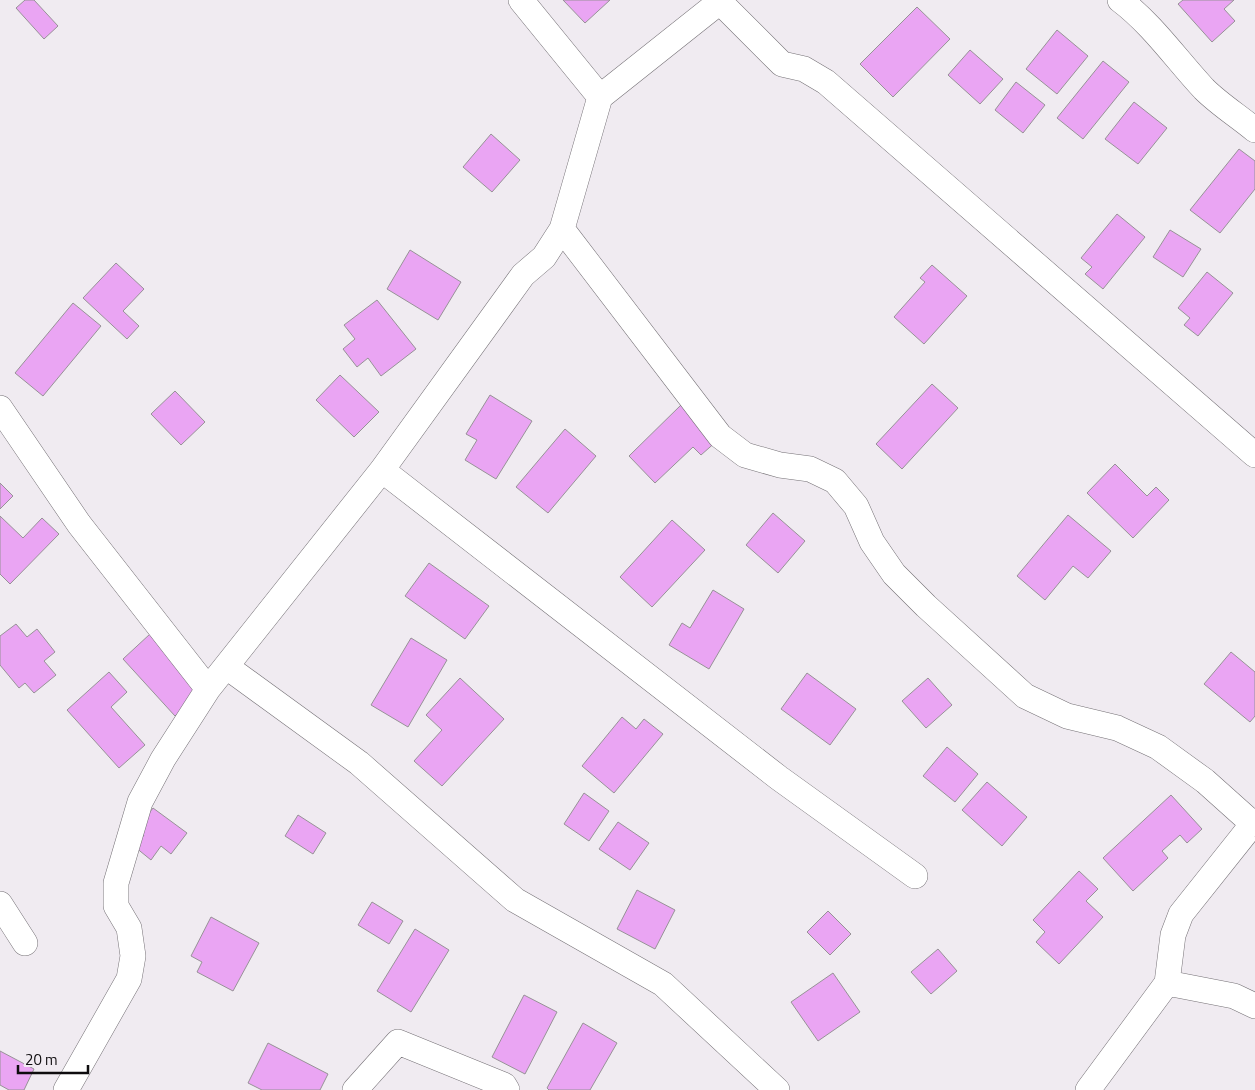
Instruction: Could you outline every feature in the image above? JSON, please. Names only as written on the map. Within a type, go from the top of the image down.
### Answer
[{"type":"street","points":[[521,0],[600,97]]},
{"type":"street","points":[[1120,0],[1168,46],[1205,89],[1255,130]]},
{"type":"street","points":[[66,1090],[128,980],[133,956],[128,928],[116,906],[116,883],[140,802],[164,759],[208,689],[382,470],[523,275],[544,257],[562,229],[600,97],[721,1],[782,64],[804,69],[826,82],[1255,455]]},
{"type":"street","points":[[562,229],[720,436],[745,455],[780,465],[810,469],[835,481],[856,506],[872,542],[894,574],[926,606],[1025,696],[1067,716],[1117,728],[1158,746],[1205,781],[1254,822],[1181,914],[1173,935],[1167,983],[1088,1090]]},
{"type":"street","points":[[0,408],[79,524],[208,689]]},
{"type":"street","points":[[382,470],[779,778],[915,876]]},
{"type":"street","points":[[227,667],[359,763],[515,900],[663,984],[778,1090]]},
{"type":"street","points":[[0,904],[25,943]]},
{"type":"street","points":[[1167,983],[1234,996],[1255,1006]]},
{"type":"street","points":[[355,1090],[398,1042],[504,1084],[507,1090]]},
{"type":"building","points":[[25,0],[34,0],[58,26],[44,39],[16,8]]},
{"type":"building","points":[[563,0],[610,0],[585,23]]},
{"type":"building","points":[[1183,0],[1234,0],[1224,9],[1235,21],[1212,42],[1178,4]]},
{"type":"building","points":[[917,7],[950,39],[893,97],[860,64]]},
{"type":"building","points":[[1057,30],[1088,56],[1057,94],[1026,69]]},
{"type":"building","points":[[970,50],[1003,79],[980,104],[948,75]]},
{"type":"building","points":[[1103,61],[1129,82],[1083,139],[1057,118]]},
{"type":"building","points":[[1016,82],[1045,105],[1023,133],[995,110]]},
{"type":"building","points":[[1134,102],[1167,128],[1138,164],[1105,139]]},
{"type":"building","points":[[491,134],[520,160],[492,192],[463,167]]},
{"type":"building","points":[[1239,149],[1255,161],[1255,189],[1220,233],[1190,210]]},
{"type":"building","points":[[1117,214],[1145,237],[1103,289],[1085,274],[1092,267],[1081,258]]},
{"type":"building","points":[[1170,230],[1201,249],[1183,277],[1153,257]]},
{"type":"building","points":[[410,250],[461,282],[438,320],[387,289]]},
{"type":"building","points":[[116,263],[144,289],[123,311],[139,326],[127,339],[83,298]]},
{"type":"building","points":[[932,265],[967,296],[924,344],[894,317],[925,282],[920,278]]},
{"type":"building","points":[[1207,272],[1233,293],[1198,336],[1184,325],[1190,318],[1178,308]]},
{"type":"building","points":[[377,300],[416,349],[381,376],[368,358],[357,367],[343,349],[355,339],[344,325]]},
{"type":"building","points":[[73,303],[101,326],[43,396],[15,373]]},
{"type":"building","points":[[340,375],[379,412],[354,437],[316,400]]},
{"type":"building","points":[[932,384],[958,408],[902,469],[876,444]]},
{"type":"building","points":[[175,391],[205,422],[181,445],[151,414]]},
{"type":"building","points":[[490,395],[532,421],[496,479],[465,460],[477,440],[466,434]]},
{"type":"building","points":[[683,403],[718,440],[701,455],[693,447],[655,483],[629,456]]},
{"type":"building","points":[[565,429],[596,456],[548,513],[516,487]]},
{"type":"building","points":[[1115,464],[1147,496],[1156,487],[1169,500],[1133,538],[1087,493]]},
{"type":"building","points":[[0,483],[13,496],[0,509]]},
{"type":"building","points":[[773,513],[805,541],[778,573],[746,545]]},
{"type":"building","points":[[1068,515],[1111,551],[1088,578],[1073,566],[1045,600],[1017,576]]},
{"type":"building","points":[[0,516],[23,538],[42,518],[59,534],[10,584],[0,574]]},
{"type":"building","points":[[672,520],[705,550],[652,607],[620,577]]},
{"type":"building","points":[[429,563],[489,606],[465,639],[405,596]]},
{"type":"building","points":[[713,590],[744,609],[709,669],[669,645],[682,623],[690,628]]},
{"type":"building","points":[[16,624],[27,637],[37,629],[55,652],[44,661],[56,675],[34,693],[25,683],[19,688],[0,665],[0,636]]},
{"type":"building","points":[[150,634],[203,690],[175,716],[123,659]]},
{"type":"building","points":[[411,638],[447,660],[408,727],[371,705]]},
{"type":"building","points":[[1231,652],[1255,672],[1255,716],[1250,722],[1204,684]]},
{"type":"building","points":[[109,672],[127,692],[111,707],[145,745],[119,768],[67,710]]},
{"type":"building","points":[[807,673],[856,709],[830,745],[781,709]]},
{"type":"building","points":[[460,678],[504,719],[442,786],[414,761],[442,730],[426,715]]},
{"type":"building","points":[[928,678],[952,705],[926,728],[902,701]]},
{"type":"building","points":[[622,717],[636,729],[644,719],[663,734],[614,793],[582,766]]},
{"type":"building","points":[[947,747],[978,774],[955,802],[923,776]]},
{"type":"building","points":[[987,782],[1027,817],[1002,846],[962,810]]},
{"type":"building","points":[[584,793],[609,811],[589,841],[564,824]]},
{"type":"building","points":[[1171,795],[1202,829],[1187,843],[1180,835],[1162,851],[1168,858],[1133,891],[1103,858]]},
{"type":"building","points":[[153,808],[187,833],[171,854],[161,846],[151,860],[135,847],[144,835],[137,829]]},
{"type":"building","points":[[298,815],[326,833],[313,854],[285,836]]},
{"type":"building","points":[[618,822],[649,843],[630,870],[599,849]]},
{"type":"building","points":[[1079,871],[1098,889],[1086,901],[1103,917],[1059,964],[1036,942],[1045,932],[1033,920]]},
{"type":"building","points":[[637,890],[675,910],[655,949],[617,929]]},
{"type":"building","points":[[372,902],[403,921],[389,944],[358,925]]},
{"type":"building","points":[[828,911],[851,934],[830,955],[807,932]]},
{"type":"building","points":[[211,917],[259,943],[233,991],[197,972],[202,962],[191,956]]},
{"type":"building","points":[[415,929],[449,950],[411,1012],[377,991]]},
{"type":"building","points":[[938,949],[957,971],[931,994],[911,972]]},
{"type":"building","points":[[833,973],[860,1012],[818,1041],[791,1002]]},
{"type":"building","points":[[524,995],[557,1012],[525,1074],[492,1057]]},
{"type":"building","points":[[583,1023],[617,1043],[590,1090],[549,1090],[547,1088]]},
{"type":"building","points":[[268,1043],[328,1074],[320,1090],[262,1090],[248,1083]]},
{"type":"building","points":[[0,1051],[34,1069],[24,1090],[9,1090],[0,1085]]}]
